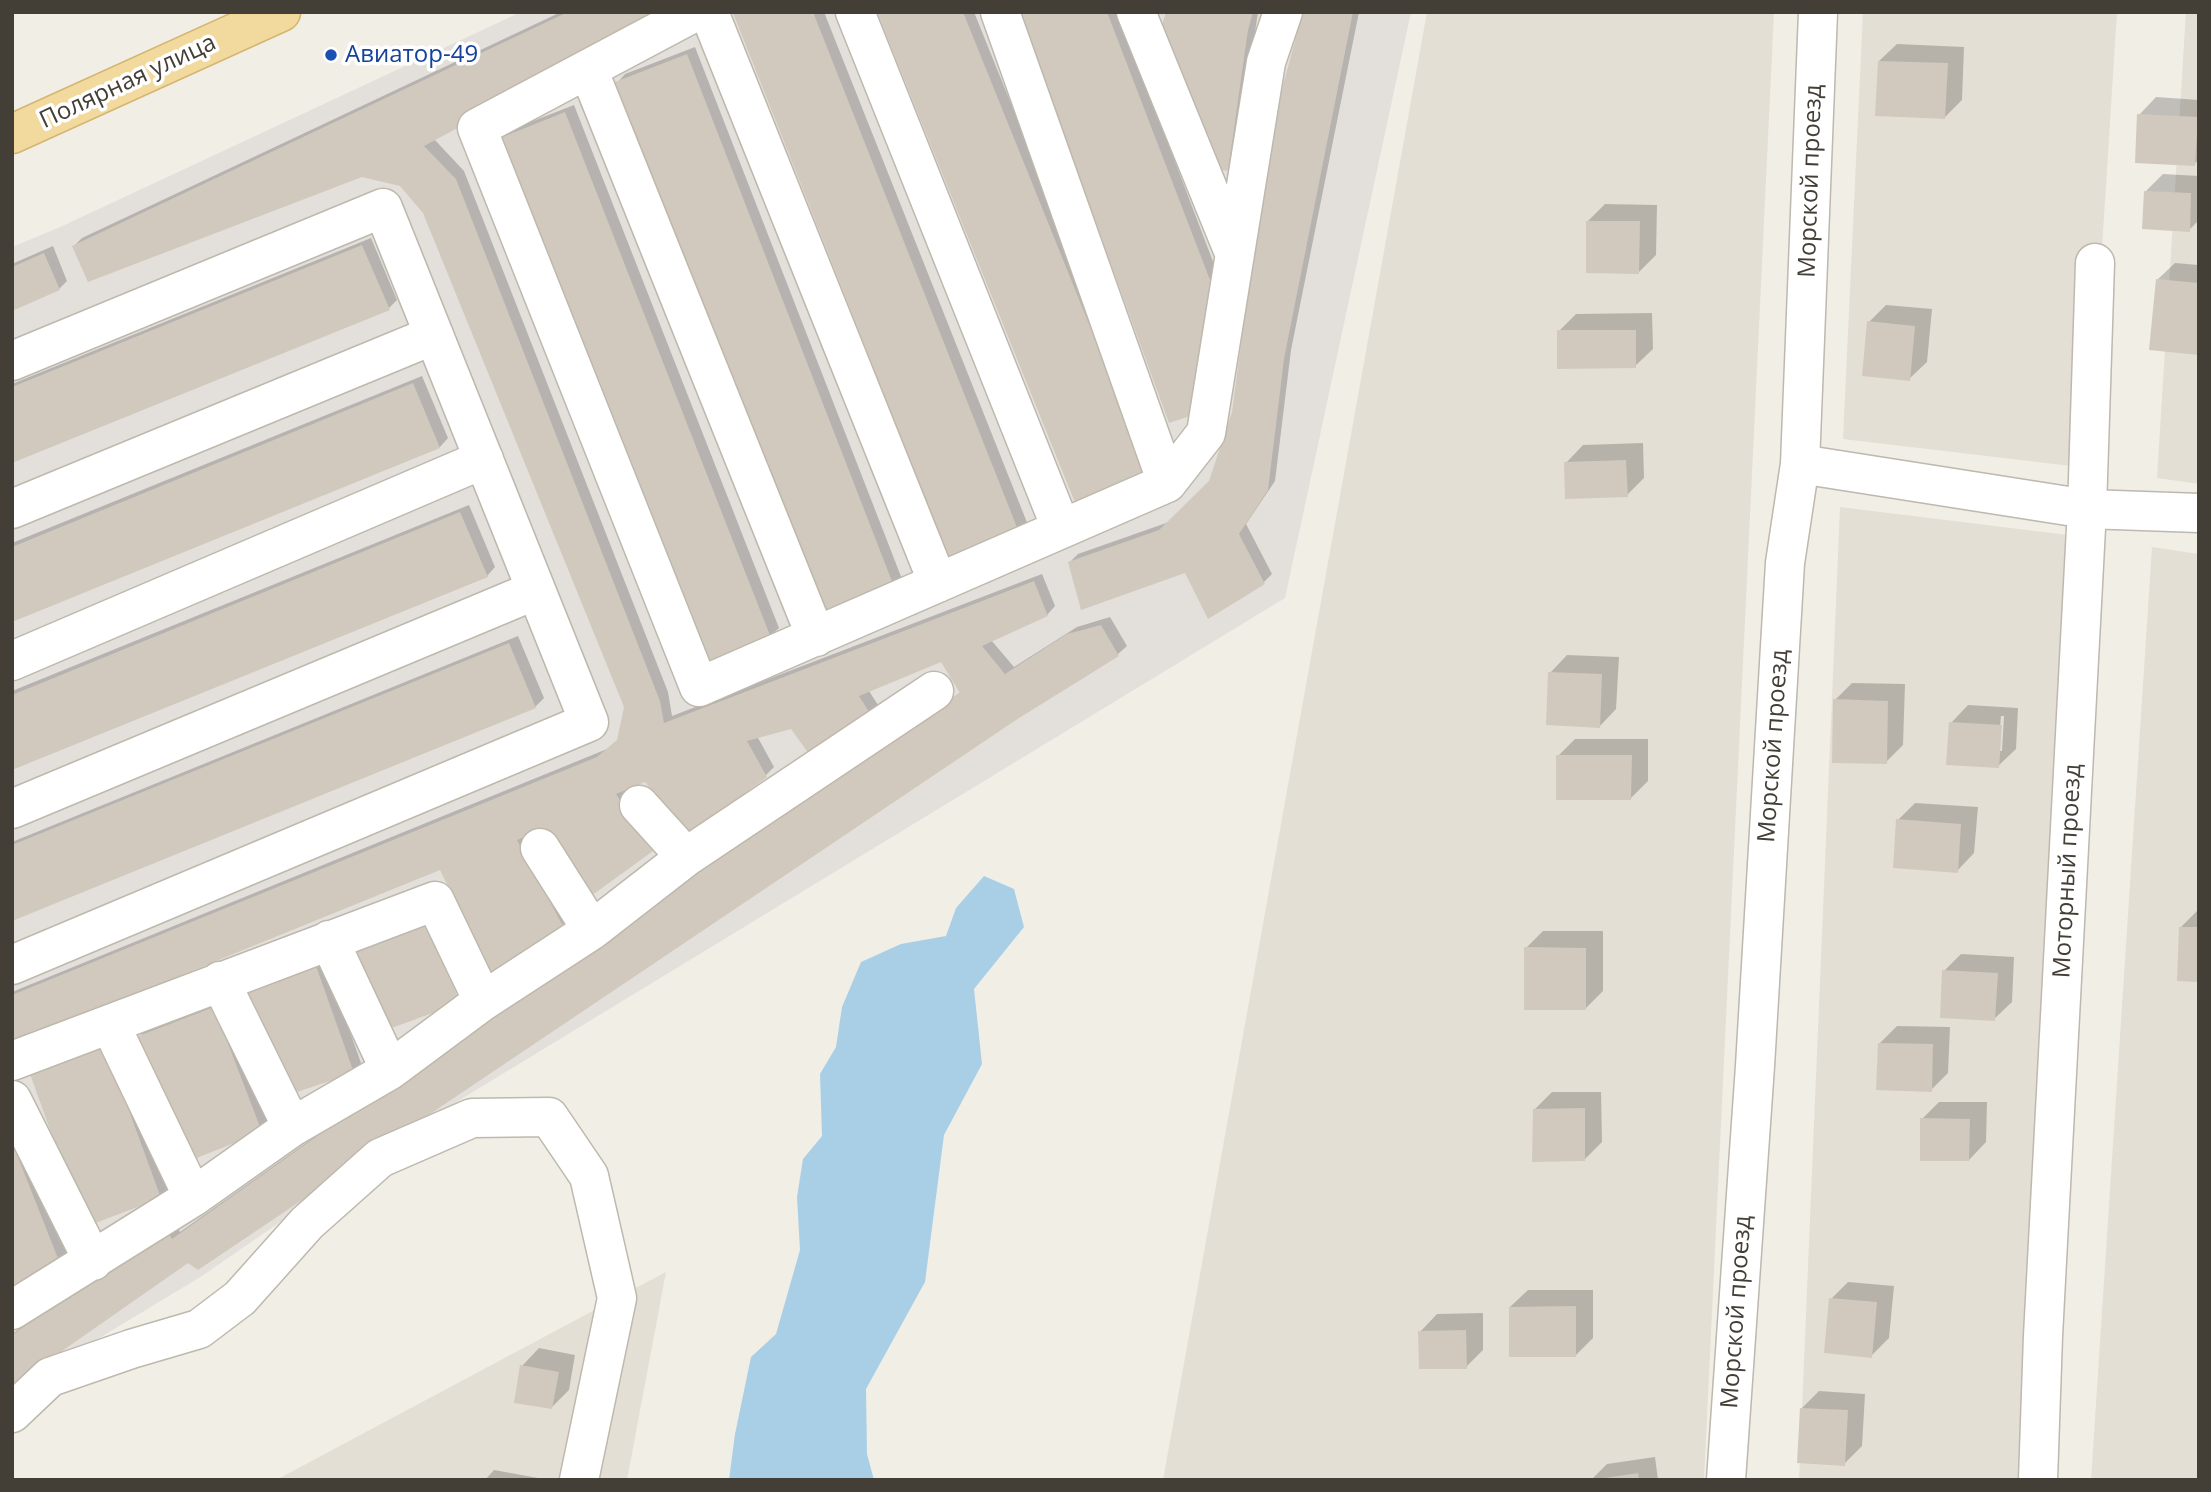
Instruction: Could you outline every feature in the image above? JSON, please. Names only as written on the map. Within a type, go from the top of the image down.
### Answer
[{"type":"main road","name":"Полярная улица","points":[[12,134],[281,12]]},
{"type":"street","points":[[695,12],[477,128],[699,687],[1167,483],[1206,433],[1266,62],[1283,12]]},
{"type":"street","points":[[709,12],[938,583]]},
{"type":"street","points":[[855,12],[1061,528]]},
{"type":"street","points":[[1000,12],[1167,483]]},
{"type":"street","name":"Морской проезд","points":[[1726,1480],[1754,1080],[1785,563],[1800,464],[1818,12]]},
{"type":"street","points":[[1141,17],[1235,255]]},
{"type":"street","points":[[588,69],[816,637]]},
{"type":"street","points":[[12,361],[383,208],[589,722],[12,965]]},
{"type":"street","name":"Моторный проезд","points":[[2039,1480],[2043,1336],[2087,509],[2095,263]]},
{"type":"street","points":[[12,509],[434,335]]},
{"type":"street","points":[[12,662],[484,459]]},
{"type":"street","points":[[1800,464],[2087,509],[2199,513]]},
{"type":"street","points":[[12,809],[536,590]]},
{"type":"street","points":[[12,1310],[193,1197],[292,1128],[390,1070],[483,1001],[592,930],[686,857],[934,691]]},
{"type":"street","points":[[639,805],[686,857]]},
{"type":"street","points":[[540,848],[592,930]]},
{"type":"street","points":[[12,1061],[435,901],[483,1001]]},
{"type":"street","points":[[329,940],[390,1070]]},
{"type":"street","points":[[220,981],[292,1128]]},
{"type":"street","points":[[110,1024],[193,1197]]},
{"type":"street","points":[[12,1100],[93,1261]]},
{"type":"street","points":[[12,1413],[50,1377],[198,1329],[240,1298],[307,1223],[380,1158],[472,1118],[549,1117],[589,1176],[617,1298],[579,1480]]},
{"type":"shaded area","points":[[521,12],[1411,12],[1285,598],[463,1098],[202,1276],[43,1372],[12,1395],[12,247]]},
{"type":"shaded area","points":[[1427,12],[1774,12],[1704,1480],[1163,1480]]},
{"type":"shaded area","points":[[1863,12],[2117,12],[2088,468],[1843,439]]},
{"type":"shaded area","points":[[2186,12],[2199,12],[2199,484],[2157,478]]},
{"type":"shaded area","points":[[1840,507],[2084,537],[2025,1480],[1799,1480]]},
{"type":"shaded area","points":[[2152,547],[2199,554],[2199,1480],[2091,1480]]},
{"type":"shaded area","points":[[666,1272],[627,1480],[276,1480],[617,1298]]},
{"type":"water","points":[[984,876],[1014,889],[1024,927],[974,989],[982,1064],[944,1135],[925,1282],[866,1389],[867,1454],[874,1480],[729,1480],[735,1434],[751,1357],[776,1334],[800,1250],[797,1197],[803,1159],[822,1136],[820,1074],[836,1047],[842,1007],[861,962],[901,944],[946,936],[956,908]]},
{"type":"building","points":[[568,12],[674,12],[424,146],[456,179],[660,701],[664,723],[1034,581],[1048,616],[982,646],[1005,674],[1067,634],[1101,625],[1119,656],[1019,718],[198,1270],[188,1263],[12,1386],[12,1335],[166,1228],[172,1239],[409,1071],[960,693],[941,662],[859,696],[871,715],[809,754],[791,729],[747,741],[767,777],[686,836],[645,782],[616,794],[653,851],[591,896],[543,830],[517,840],[563,926],[491,973],[440,870],[12,1044],[12,995],[597,757],[617,740],[624,707],[423,213],[400,186],[362,177],[88,282],[72,246]]},
{"type":"building","points":[[813,12],[1022,540],[953,568],[733,13]]},
{"type":"building","points":[[877,12],[963,12],[1152,480],[1078,510]]},
{"type":"building","points":[[1019,12],[1107,12],[1210,280],[1213,362],[1197,369],[1190,416],[1169,423]]},
{"type":"building","points":[[1166,12],[1253,12],[1248,30],[1228,171],[1194,166],[1153,53]]},
{"type":"building","points":[[1303,12],[1353,12],[1284,359],[1268,490],[1239,534],[1265,584],[1208,619],[1185,573],[1081,610],[1068,562],[1159,530],[1209,481],[1232,412],[1258,215],[1283,85]]},
{"type":"building","points":[[687,54],[895,589],[824,617],[615,82]]},
{"type":"building","points":[[1878,61],[1948,63],[1945,119],[1875,116]]},
{"type":"building","points":[[565,112],[771,638],[696,667],[490,142]]},
{"type":"building","points":[[2137,114],[2198,117],[2195,166],[2135,163]]},
{"type":"building","points":[[2144,191],[2191,193],[2190,232],[2142,229]]},
{"type":"building","points":[[1586,221],[1640,221],[1639,274],[1586,273]]},
{"type":"building","points":[[362,245],[390,310],[12,463],[12,387]]},
{"type":"building","points":[[44,253],[60,290],[12,311],[12,267]]},
{"type":"building","points":[[2156,279],[2199,283],[2199,355],[2149,350]]},
{"type":"building","points":[[1867,321],[1915,326],[1910,381],[1862,376]]},
{"type":"building","points":[[1557,330],[1636,330],[1636,368],[1557,369]]},
{"type":"building","points":[[413,383],[440,448],[12,622],[12,547]]},
{"type":"building","points":[[1626,460],[1628,497],[1565,499],[1564,462]]},
{"type":"building","points":[[460,512],[488,577],[12,770],[12,695]]},
{"type":"building","points":[[509,643],[536,708],[12,921],[12,845]]},
{"type":"building","points":[[1548,672],[1602,674],[1600,728],[1546,725]]},
{"type":"building","points":[[1833,699],[1888,701],[1887,764],[1832,763]]},
{"type":"building","points":[[1949,722],[2002,725],[1999,768],[1946,765]]},
{"type":"building","points":[[1556,755],[1632,755],[1631,800],[1556,800]]},
{"type":"building","points":[[1896,819],[1961,824],[1958,873],[1893,868]]},
{"type":"building","points":[[427,915],[460,1003],[386,1030],[354,942]]},
{"type":"building","points":[[2179,927],[2199,927],[2199,982],[2177,981]]},
{"type":"building","points":[[1524,947],[1586,948],[1586,1010],[1524,1010]]},
{"type":"building","points":[[315,963],[354,1073],[285,1096],[246,986]]},
{"type":"building","points":[[1942,970],[1998,973],[1995,1021],[1940,1018]]},
{"type":"building","points":[[214,1007],[262,1132],[184,1163],[136,1037]]},
{"type":"building","points":[[1878,1043],[1933,1044],[1932,1092],[1876,1090]]},
{"type":"building","points":[[105,1045],[161,1198],[85,1227],[30,1074]]},
{"type":"building","points":[[1585,1108],[1585,1161],[1532,1162],[1533,1109]]},
{"type":"building","points":[[1920,1118],[1970,1119],[1969,1161],[1920,1161]]},
{"type":"building","points":[[12,1142],[61,1266],[12,1285]]},
{"type":"building","points":[[1829,1298],[1877,1302],[1872,1358],[1824,1353]]},
{"type":"building","points":[[1576,1306],[1576,1357],[1509,1357],[1509,1307]]},
{"type":"building","points":[[1466,1330],[1467,1369],[1419,1369],[1418,1331]]},
{"type":"building","points":[[520,1365],[559,1372],[552,1409],[514,1403]]},
{"type":"building","points":[[1800,1408],[1848,1410],[1845,1466],[1797,1463]]},
{"type":"building","points":[[1638,1473],[1639,1480],[1605,1480],[1605,1478]]},
{"type":"place","name":"Авиатор-49","points":[[331,55]]}]
